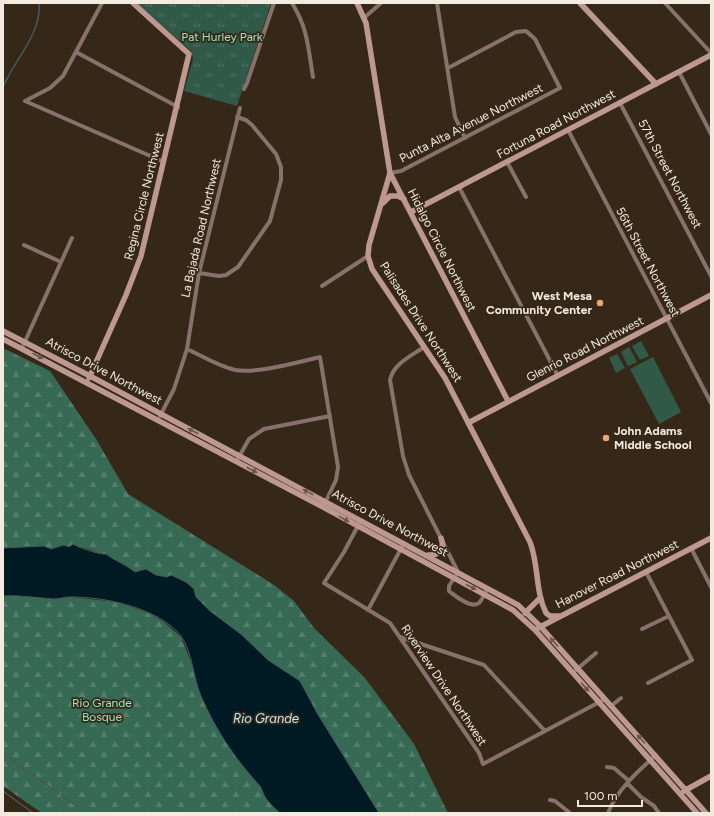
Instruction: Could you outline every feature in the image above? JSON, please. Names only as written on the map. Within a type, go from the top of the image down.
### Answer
[{"type":"street","points":[[102,3],[63,76],[58,82],[25,101],[164,162]]},
{"type":"street","name":"Regina Circle Northwest","points":[[86,382],[90,376],[141,256],[178,107],[189,54],[133,3]]},
{"type":"street","points":[[244,89],[274,3]]},
{"type":"street","points":[[292,3],[305,29],[313,76]]},
{"type":"street","name":"Palisades Drive Northwest","points":[[357,3],[365,18],[390,173],[370,240],[368,256],[376,277],[442,372],[530,542],[536,559],[540,598]]},
{"type":"street","points":[[365,18],[381,3]]},
{"type":"street","points":[[437,3],[455,117],[465,138]]},
{"type":"street","points":[[580,3],[656,84]]},
{"type":"street","points":[[665,3],[711,54]]},
{"type":"street","name":"Punta Alta Avenue Northwest","points":[[390,173],[400,171],[560,88],[535,39],[526,32],[516,32],[448,68]]},
{"type":"street","points":[[76,52],[178,107]]},
{"type":"street","name":"Fortuna Road Northwest","points":[[410,212],[711,54]]},
{"type":"street","points":[[679,72],[711,134]]},
{"type":"street","name":"57th Street Northwest","points":[[620,103],[711,276]]},
{"type":"street","name":"La Bajada Road Northwest","points":[[158,420],[174,389],[187,349],[198,272],[240,108]]},
{"type":"street","points":[[198,272],[219,276],[226,275],[238,267],[270,221],[281,180],[281,168],[276,154],[252,125],[246,120],[237,117]]},
{"type":"street","name":"56th Street Northwest","points":[[568,130],[711,403]]},
{"type":"street","points":[[507,162],[526,198]]},
{"type":"street","name":"Hidalgo Circle Northwest","points":[[390,173],[508,401]]},
{"type":"street","points":[[459,187],[558,376]]},
{"type":"street","points":[[381,205],[390,196],[404,199]]},
{"type":"street","points":[[22,348],[72,238]]},
{"type":"street","points":[[24,245],[61,262]]},
{"type":"street","points":[[322,286],[368,256]]},
{"type":"street","name":"Glenrio Road Northwest","points":[[468,423],[711,295]]},
{"type":"street","name":"Atrisco Drive Northwest","points":[[3,331],[26,341],[425,554],[488,588],[526,612],[578,668],[706,813]]},
{"type":"street","name":"Atrisco Drive Northwest","points":[[3,339],[323,507],[400,550],[484,594],[521,616],[697,813]]},
{"type":"street","points":[[424,347],[397,366],[391,374],[390,383],[409,475],[458,572],[452,577],[449,591],[470,604],[478,603],[488,588]]},
{"type":"street","points":[[187,349],[236,370],[252,370],[320,358],[338,467],[336,480],[323,507]]},
{"type":"street","points":[[236,462],[249,439],[264,429],[330,416]]},
{"type":"street","points":[[357,526],[361,520]]},
{"type":"street","name":"Riverview Drive Northwest","points":[[357,526],[324,583],[390,623],[479,753],[483,764],[545,731]]},
{"type":"street","points":[[425,554],[434,555],[439,553],[443,546],[441,538]]},
{"type":"street","name":"Hanover Road Northwest","points":[[535,630],[559,616],[711,538]]},
{"type":"street","points":[[368,610],[404,543]]},
{"type":"street","points":[[691,548],[711,587]]},
{"type":"street","points":[[646,572],[692,660],[648,683]]},
{"type":"street","points":[[521,616],[540,598],[546,613],[550,616],[559,616]]},
{"type":"street","points":[[642,629],[669,616]]},
{"type":"street","points":[[400,637],[484,665],[545,731],[605,699]]},
{"type":"street","points":[[573,673],[596,653]]},
{"type":"street","points":[[612,706],[621,698]]},
{"type":"street","points":[[608,813],[628,782],[656,756]]},
{"type":"street","points":[[607,767],[614,768],[641,797],[654,806],[659,813]]},
{"type":"street","points":[[680,794],[686,789],[711,776]]},
{"type":"street","points":[[550,800],[555,801],[570,813]]},
{"type":"green space","name":"Pat Hurley Park","points":[[137,3],[271,3],[237,106],[184,91],[193,59],[191,51]]},
{"type":"green space","points":[[641,341],[649,356],[640,360],[632,346]]},
{"type":"green space","points":[[629,347],[637,362],[628,366],[621,352]]},
{"type":"green space","points":[[3,348],[50,371],[96,439],[128,494],[274,585],[294,601],[314,628],[365,678],[414,744],[448,813],[379,813],[317,713],[300,681],[268,660],[242,635],[210,611],[196,597],[194,589],[167,577],[156,575],[146,569],[135,572],[128,566],[106,554],[84,548],[64,546],[51,549],[44,546],[3,548]]},
{"type":"green space","points":[[617,354],[625,368],[616,373],[609,358]]},
{"type":"green space","points":[[653,357],[681,412],[659,424],[630,369]]},
{"type":"green space","name":"Rio Grande Bosque","points":[[13,595],[57,599],[70,597],[118,602],[151,614],[164,622],[181,637],[195,672],[201,696],[241,764],[260,785],[264,795],[280,813],[42,813],[3,786],[3,596]]},
{"type":"water","name":"Rio Grande","points":[[73,544],[106,554],[135,572],[146,569],[156,575],[167,577],[171,575],[186,582],[194,589],[196,597],[210,611],[242,635],[268,660],[300,681],[317,713],[379,813],[280,813],[267,800],[260,786],[234,754],[219,732],[198,689],[188,650],[181,636],[172,626],[159,618],[130,606],[97,599],[82,597],[54,599],[3,596],[3,548],[44,546],[51,549],[64,545],[69,547]]},
{"type":"waterway","points":[[3,87],[32,36],[39,14],[39,3]]},
{"type":"waterway","points":[[3,753],[86,813]]},
{"type":"waterway","points":[[3,791],[33,813]]},
{"type":"place","name":"West Mesa Community Center","points":[[600,303]]},
{"type":"place","name":"John Adams Middle School","points":[[606,438]]}]
